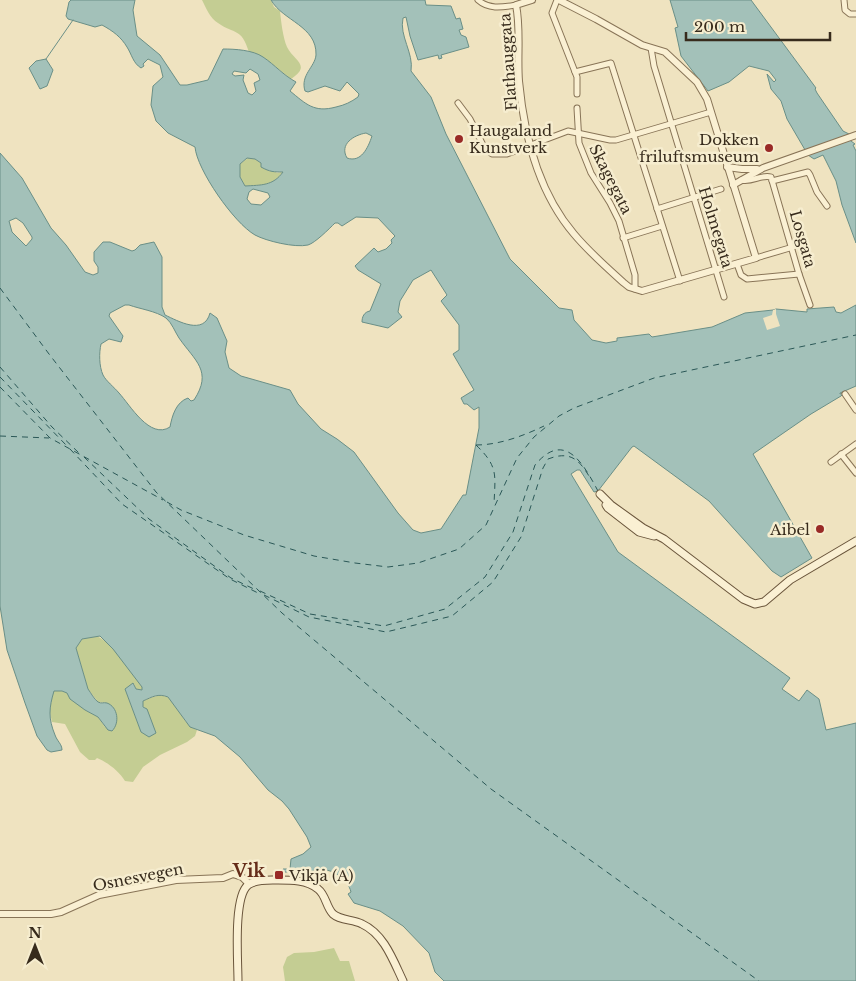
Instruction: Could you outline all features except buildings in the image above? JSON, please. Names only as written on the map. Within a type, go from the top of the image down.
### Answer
[{"type":"main road","points":[[599,493],[611,505],[643,528],[660,536],[743,599],[755,604],[764,602],[790,580],[856,541]]},
{"type":"main road","points":[[238,981],[238,917],[242,896],[249,884],[262,880],[291,880],[315,887],[323,894],[331,912],[336,916],[362,924],[376,933],[386,947],[403,981]]},
{"type":"street","points":[[478,0],[487,6],[493,7],[516,5],[532,0]]},
{"type":"street","points":[[577,94],[575,72],[552,13],[558,0],[633,40],[660,50],[697,82],[705,95],[711,112],[756,258]]},
{"type":"street","points":[[844,0],[845,10],[850,14],[856,14]]},
{"type":"street","name":"Flathauggata","points":[[516,5],[519,24],[517,54],[519,83],[530,146],[544,184],[552,201],[573,233],[606,267],[624,283],[635,289]]},
{"type":"street","name":"Holmegata","points":[[651,48],[654,66],[724,297]]},
{"type":"street","points":[[575,72],[612,63],[680,281]]},
{"type":"street","points":[[458,103],[488,152],[501,155],[568,131],[610,140],[634,135],[711,112]]},
{"type":"street","name":"Skagegata","points":[[577,108],[578,132],[584,158],[615,212],[635,275],[635,289]]},
{"type":"street","points":[[733,185],[763,168],[856,135]]},
{"type":"street","points":[[727,166],[742,169],[763,168]]},
{"type":"street","points":[[741,180],[748,181],[768,176],[772,181],[808,172],[826,206]]},
{"type":"street","name":"Losgata","points":[[772,181],[810,305]]},
{"type":"street","points":[[657,209],[721,189]]},
{"type":"street","points":[[623,238],[662,226]]},
{"type":"street","points":[[635,289],[646,291],[793,248]]},
{"type":"street","points":[[737,264],[741,275],[747,279],[799,274]]},
{"type":"street","points":[[845,394],[856,410]]},
{"type":"street","points":[[831,462],[856,444]]},
{"type":"street","points":[[841,454],[856,473]]},
{"type":"street","name":"Osnesvegen","points":[[0,914],[51,914],[61,912],[99,895],[176,880],[223,878],[233,874],[242,877],[249,884]]},
{"type":"green space","points":[[202,0],[271,0],[274,7],[280,11],[287,47],[300,63],[300,70],[291,79],[263,57],[249,52],[240,35],[215,21],[208,13]]},
{"type":"green space","points":[[248,158],[255,159],[277,173],[283,172],[271,182],[245,186],[240,177],[240,164]]},
{"type":"green space","points":[[95,636],[101,638],[114,650],[128,666],[142,687],[142,690],[136,689],[134,684],[125,689],[141,732],[145,708],[142,705],[143,701],[155,696],[164,696],[171,699],[189,725],[197,730],[195,736],[187,742],[160,755],[143,767],[133,782],[125,781],[109,764],[97,758],[89,760],[80,752],[65,724],[52,722],[49,708],[53,691],[62,691],[67,693],[85,710],[98,717],[105,727],[107,703],[98,702],[88,689],[76,648],[82,639]]},
{"type":"green space","points":[[334,948],[340,961],[349,961],[355,981],[285,981],[283,967],[287,957],[294,953]]},
{"type":"water","points":[[71,0],[135,0],[133,10],[137,36],[160,55],[180,85],[208,80],[223,49],[244,50],[267,60],[296,82],[290,91],[311,106],[322,109],[350,102],[358,97],[359,94],[347,82],[340,91],[325,86],[308,92],[305,91],[304,80],[315,59],[315,45],[305,30],[276,7],[271,0],[425,0],[426,5],[451,6],[456,19],[460,18],[463,29],[459,30],[461,35],[466,37],[469,47],[441,55],[442,58],[439,59],[438,55],[418,60],[406,17],[403,18],[402,25],[410,58],[411,71],[431,97],[446,134],[510,259],[559,308],[572,310],[574,320],[592,340],[606,343],[617,341],[617,338],[649,334],[652,337],[712,327],[745,313],[776,309],[807,312],[807,309],[834,307],[836,312],[841,313],[856,305],[856,386],[840,393],[844,393],[753,454],[812,558],[781,577],[772,571],[709,501],[634,446],[598,491],[594,492],[580,470],[571,474],[618,552],[790,678],[782,689],[799,701],[807,690],[819,699],[826,730],[856,723],[856,981],[444,981],[435,972],[429,953],[403,926],[380,911],[354,903],[348,894],[351,892],[349,887],[338,875],[328,870],[311,871],[294,876],[293,872],[283,872],[283,869],[290,869],[291,859],[303,854],[311,847],[307,837],[289,809],[268,790],[240,757],[215,736],[190,727],[168,697],[158,695],[143,701],[143,707],[147,709],[156,733],[149,737],[141,732],[125,689],[133,683],[136,689],[142,690],[142,687],[113,649],[100,636],[82,639],[76,648],[88,689],[98,702],[111,705],[116,712],[115,728],[112,731],[108,730],[98,717],[70,699],[67,693],[54,691],[50,718],[62,750],[51,752],[47,750],[37,736],[7,650],[0,606],[0,153],[22,178],[51,228],[85,272],[93,275],[98,273],[98,267],[94,261],[94,252],[103,242],[110,242],[132,251],[140,245],[154,242],[162,257],[162,307],[165,315],[190,325],[202,324],[207,320],[210,313],[217,318],[227,341],[225,352],[229,368],[241,376],[290,390],[298,404],[321,429],[354,452],[398,513],[413,530],[421,533],[441,529],[463,495],[466,495],[479,428],[479,407],[474,410],[467,404],[464,404],[461,398],[474,390],[453,354],[459,350],[459,325],[441,301],[447,295],[431,270],[413,280],[400,301],[398,312],[402,317],[388,328],[362,322],[366,312],[370,311],[381,284],[358,270],[355,266],[374,248],[378,252],[386,249],[392,243],[391,240],[395,236],[378,218],[356,217],[342,226],[335,223],[311,244],[302,246],[266,240],[246,229],[227,208],[209,182],[197,157],[195,147],[168,133],[156,121],[151,105],[153,86],[163,77],[160,65],[148,59],[141,68],[116,34],[102,25],[95,27],[68,19],[66,16]],"holes":[[[250,69],[258,74],[260,80],[254,83],[256,91],[252,95],[248,93],[243,80],[244,75],[235,76],[232,74],[234,71],[246,73]],[[366,133],[372,136],[366,150],[360,156],[352,159],[347,158],[345,153],[346,144],[357,136]],[[247,158],[255,159],[261,163],[261,167],[267,170],[283,172],[275,180],[261,185],[245,186],[240,177],[240,164]],[[253,189],[268,193],[270,197],[261,205],[251,204],[247,199],[249,192]],[[16,218],[23,223],[32,239],[26,246],[12,232],[9,221]],[[125,305],[129,305],[148,310],[166,318],[200,367],[202,381],[199,390],[194,400],[191,401],[188,398],[180,403],[173,414],[170,427],[163,430],[155,429],[148,425],[103,375],[100,359],[101,344],[109,339],[121,342],[123,336],[109,316],[110,313]]]},
{"type":"water","points":[[670,0],[751,0],[816,88],[817,93],[843,131],[849,134],[847,138],[855,144],[853,145],[856,151],[856,243],[842,205],[836,181],[823,155],[814,159],[808,155],[787,119],[781,101],[771,89],[767,74],[774,82],[776,80],[769,71],[749,66],[729,82],[708,91],[681,56],[675,28],[678,27]]},
{"type":"water","points":[[46,59],[53,70],[47,86],[40,89],[29,68],[36,61]]},
{"type":"pier","points":[[776,309],[780,326],[767,330],[763,318],[772,315],[773,310]]},
{"type":"waterway","points":[[46,59],[73,20]]},
{"type":"ferry route","points":[[0,288],[156,492],[282,613],[491,789],[759,981]]},
{"type":"ferry route","points":[[167,502],[181,510],[244,535],[314,556],[388,567],[418,563],[459,549],[486,525],[517,458],[534,437],[559,416],[574,408],[654,378],[856,335]]},
{"type":"ferry route","points":[[0,367],[52,427],[79,453]]},
{"type":"ferry route","points":[[0,377],[67,446]]},
{"type":"ferry route","points":[[0,387],[50,438],[163,500]]},
{"type":"ferry route","points":[[476,445],[511,439],[544,426]]},
{"type":"ferry route","points":[[0,436],[49,438]]},
{"type":"ferry route","points":[[476,445],[489,459],[494,472],[494,505]]},
{"type":"ferry route","points":[[70,449],[122,504],[230,579],[260,594]]},
{"type":"ferry route","points":[[260,591],[310,614],[384,626],[445,609],[485,577],[513,532],[535,465],[546,455],[556,450],[572,455],[580,462],[598,491]]},
{"type":"ferry route","points":[[264,595],[309,617],[386,632],[452,616],[493,582],[521,537],[543,468],[548,459],[562,456],[572,458],[581,465],[589,476]]},
{"type":"ferry route","points":[[84,457],[149,519],[231,578],[256,590]]},
{"type":"place","name":"Haugaland Kunstverk","points":[[459,139]]},
{"type":"place","name":"Dokken friluftsmuseum","points":[[769,148]]},
{"type":"place","name":"Aibel","points":[[820,529]]},
{"type":"place","name":"Vikjå (A)","points":[[279,875]]},
{"type":"district","name":"Vik","points":[[249,871]]}]
